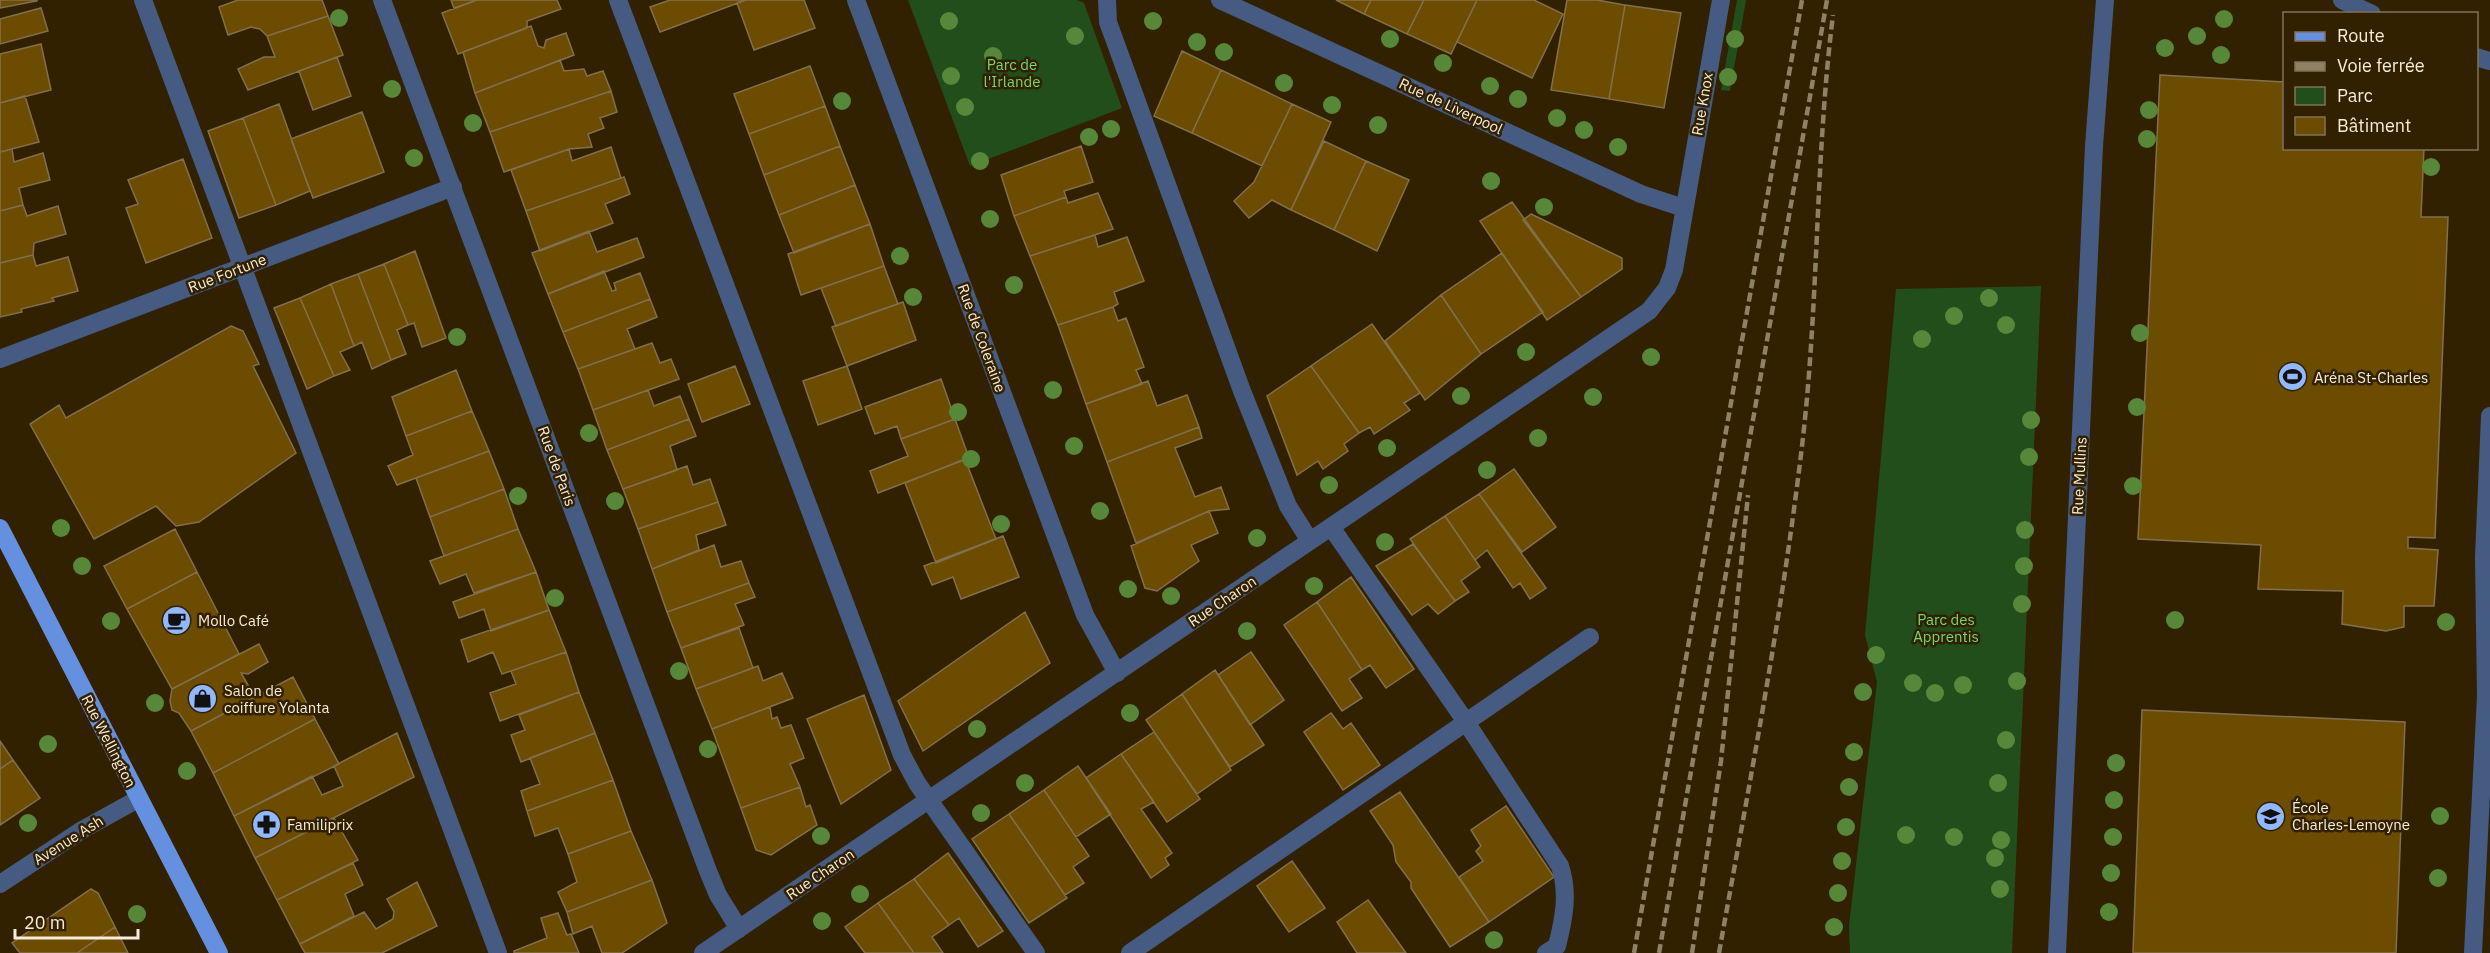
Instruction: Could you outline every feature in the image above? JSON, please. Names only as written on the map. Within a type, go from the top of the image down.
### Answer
[{"type":"main road","name":"Rue Wellington","points":[[0,528],[219,953]]},
{"type":"street","points":[[143,0],[498,953]]},
{"type":"street","name":"Rue de Paris","points":[[382,0],[708,871],[718,895],[739,929]]},
{"type":"street","points":[[618,0],[898,745],[916,783],[1036,953]]},
{"type":"street","name":"Rue de Coleraine","points":[[856,0],[1084,615],[1117,672]]},
{"type":"street","points":[[1107,0],[1108,22],[1242,391],[1288,506],[1310,542]]},
{"type":"street","name":"Rue de Liverpool","points":[[1220,0],[1641,194],[1684,208]]},
{"type":"street","name":"Rue Knox","points":[[1684,208],[1721,0]]},
{"type":"street","name":"Rue Mullins","points":[[2057,953],[2093,157],[2105,0]]},
{"type":"street","points":[[2343,0],[2368,12]]},
{"type":"street","name":"Rue Fortune","points":[[0,359],[453,187]]},
{"type":"street","name":"Rue Charon","points":[[703,953],[1649,311],[1667,288],[1674,270],[1684,208]]},
{"type":"street","points":[[2473,953],[2486,696],[2490,416]]},
{"type":"street","points":[[1331,527],[1466,722],[1560,866],[1566,895],[1552,949]]},
{"type":"street","points":[[1130,953],[1590,637]]},
{"type":"street","name":"Avenue Ash","points":[[0,884],[82,830],[138,799]]},
{"type":"green space","name":"Parc de l'Irlande","points":[[908,0],[1077,0],[1084,3],[1122,108],[970,166]]},
{"type":"green space","points":[[1737,0],[1746,0],[1730,91],[1721,90]]},
{"type":"green space","name":"Parc des Apprentis","points":[[2041,286],[2012,953],[1850,953],[1849,926],[1877,682],[1865,635],[1896,289]]},
{"type":"building","points":[[0,0],[37,0],[37,1],[0,8]]},
{"type":"building","points":[[238,0],[322,0],[328,16],[267,36],[260,29],[251,27],[228,35],[219,7]]},
{"type":"building","points":[[451,0],[477,0],[454,8]]},
{"type":"building","points":[[477,0],[557,0],[561,9],[527,21],[527,28],[458,54],[442,13]]},
{"type":"building","points":[[670,0],[746,0],[660,32],[650,7]]},
{"type":"building","points":[[745,0],[804,0],[815,28],[754,50],[737,3]]},
{"type":"building","points":[[1336,0],[1371,0],[1364,14]]},
{"type":"building","points":[[1371,0],[1424,0],[1407,34],[1364,14]]},
{"type":"building","points":[[1424,0],[1477,0],[1451,54],[1407,34]]},
{"type":"building","points":[[1477,0],[1534,0],[1563,14],[1532,78],[1457,42]]},
{"type":"building","points":[[1567,0],[1597,0],[1625,5],[1609,99],[1551,90]]},
{"type":"building","points":[[1625,5],[1681,13],[1664,108],[1609,99]]},
{"type":"building","points":[[41,8],[48,31],[0,44],[0,19]]},
{"type":"building","points":[[328,16],[343,55],[248,90],[238,69],[264,57],[275,57],[267,36]]},
{"type":"building","points":[[531,26],[538,46],[544,48],[546,40],[566,33],[574,55],[475,93],[463,52]]},
{"type":"building","points":[[41,44],[51,90],[0,103],[0,54]]},
{"type":"building","points":[[1182,51],[1221,70],[1192,133],[1154,116]]},
{"type":"building","points":[[337,57],[351,96],[313,110],[299,71]]},
{"type":"building","points":[[560,60],[564,71],[584,69],[587,76],[603,71],[611,91],[490,132],[475,93]]},
{"type":"building","points":[[810,66],[825,106],[749,134],[734,94]]},
{"type":"building","points":[[1221,70],[1292,104],[1262,166],[1192,133]]},
{"type":"building","name":"Aréna St-Charles","points":[[2160,75],[2283,82],[2283,150],[2424,150],[2421,217],[2448,217],[2435,538],[2408,537],[2408,548],[2438,550],[2434,606],[2404,606],[2404,627],[2386,631],[2342,624],[2343,591],[2258,589],[2261,545],[2138,539]]},
{"type":"building","points":[[611,91],[617,112],[600,118],[604,128],[588,134],[592,147],[569,149],[504,172],[490,132]]},
{"type":"building","points":[[25,96],[39,142],[0,152],[0,103]]},
{"type":"building","points":[[279,104],[310,191],[276,205],[243,118]]},
{"type":"building","points":[[1292,104],[1331,122],[1291,210],[1272,200],[1249,218],[1234,201],[1254,182]]},
{"type":"building","points":[[825,106],[840,146],[764,175],[749,134]]},
{"type":"building","points":[[362,112],[384,172],[313,198],[291,139]]},
{"type":"building","points":[[243,118],[276,205],[239,218],[208,131]]},
{"type":"building","points":[[1324,141],[1366,161],[1334,230],[1291,210]]},
{"type":"building","points":[[840,146],[855,185],[779,215],[764,175]]},
{"type":"building","points":[[1081,146],[1093,182],[1064,191],[1066,197],[1014,216],[1001,175]]},
{"type":"building","points":[[611,147],[621,178],[526,211],[511,170],[569,149],[572,161]]},
{"type":"building","points":[[12,149],[14,162],[43,153],[50,180],[19,188],[23,205],[0,211],[0,152]]},
{"type":"building","points":[[183,159],[212,238],[146,263],[126,208],[138,204],[128,180]]},
{"type":"building","points":[[1366,161],[1409,180],[1377,251],[1334,230]]},
{"type":"building","points":[[624,177],[630,194],[605,204],[613,223],[540,251],[526,211]]},
{"type":"building","points":[[855,185],[870,224],[794,253],[779,215]]},
{"type":"building","points":[[1098,193],[1113,229],[1030,256],[1014,216],[1066,197],[1068,203]]},
{"type":"building","points":[[1512,202],[1581,297],[1547,320],[1480,221]]},
{"type":"building","points":[[23,205],[27,216],[58,206],[66,234],[34,243],[33,255],[0,263],[0,211]]},
{"type":"building","points":[[1531,214],[1622,258],[1622,269],[1581,297],[1523,220]]},
{"type":"building","points":[[870,224],[884,266],[801,295],[788,254]]},
{"type":"building","points":[[589,231],[597,252],[637,238],[644,257],[548,294],[532,253]]},
{"type":"building","points":[[1095,235],[1098,247],[1127,237],[1144,281],[1114,292],[1118,304],[1113,307],[1058,325],[1030,256]]},
{"type":"building","points":[[415,251],[446,338],[422,347],[414,323],[408,325],[384,264]]},
{"type":"building","points":[[1502,253],[1543,312],[1481,354],[1441,295]]},
{"type":"building","points":[[33,255],[36,266],[68,257],[78,291],[52,298],[54,301],[21,309],[22,312],[0,317],[0,263]]},
{"type":"building","points":[[384,264],[408,325],[397,330],[406,354],[391,360],[358,274]]},
{"type":"building","points":[[884,266],[898,304],[836,326],[821,288]]},
{"type":"building","points":[[604,271],[612,291],[616,290],[614,283],[640,273],[650,299],[563,332],[548,294]]},
{"type":"building","points":[[358,274],[391,360],[372,369],[362,342],[354,346],[331,284]]},
{"type":"building","points":[[331,284],[354,346],[340,352],[350,370],[334,376],[300,298]]},
{"type":"building","points":[[1441,295],[1481,354],[1425,400],[1385,341]]},
{"type":"building","points":[[300,298],[334,376],[307,389],[274,308]]},
{"type":"building","points":[[650,299],[657,317],[627,329],[635,349],[578,369],[563,332]]},
{"type":"building","points":[[903,302],[916,340],[847,366],[832,327]]},
{"type":"building","points":[[1113,307],[1118,321],[1126,318],[1144,367],[1136,370],[1142,384],[1086,404],[1058,325]]},
{"type":"building","points":[[1372,324],[1420,393],[1404,403],[1410,410],[1374,434],[1370,427],[1359,433],[1311,366]]},
{"type":"building","points":[[231,326],[243,331],[259,364],[253,366],[296,453],[199,522],[176,526],[156,506],[94,539],[30,424],[59,405],[66,418]]},
{"type":"building","points":[[652,343],[660,363],[671,359],[679,379],[593,410],[578,369]]},
{"type":"building","points":[[735,366],[750,404],[702,422],[688,384]]},
{"type":"building","points":[[847,366],[862,409],[818,425],[803,381]]},
{"type":"building","points":[[1311,366],[1359,433],[1344,444],[1348,451],[1323,469],[1318,461],[1297,475],[1267,396]]},
{"type":"building","points":[[456,370],[472,411],[406,436],[392,397]]},
{"type":"building","points":[[941,379],[955,419],[901,439],[897,426],[875,434],[865,407]]},
{"type":"building","points":[[1148,381],[1157,406],[1187,395],[1199,427],[1107,462],[1086,404]]},
{"type":"building","points":[[648,390],[654,406],[680,396],[689,419],[607,450],[593,410]]},
{"type":"building","points":[[472,411],[489,451],[397,485],[388,466],[413,455],[406,436]]},
{"type":"building","points":[[689,419],[696,436],[670,446],[677,470],[623,489],[607,450]]},
{"type":"building","points":[[955,419],[969,458],[878,493],[870,471],[908,456],[901,439]]},
{"type":"building","points":[[1199,427],[1202,438],[1175,448],[1195,497],[1221,487],[1229,509],[1209,511],[1136,543],[1107,462]]},
{"type":"building","points":[[489,451],[504,489],[430,517],[416,478]]},
{"type":"building","points":[[965,459],[996,539],[936,563],[905,483]]},
{"type":"building","points":[[687,466],[693,485],[710,479],[718,502],[638,529],[623,489]]},
{"type":"building","points":[[1514,469],[1556,527],[1522,552],[1479,494]]},
{"type":"building","points":[[504,489],[518,529],[444,556],[430,517]]},
{"type":"building","points":[[1479,494],[1546,588],[1530,599],[1520,583],[1513,588],[1487,550],[1475,560],[1445,516]]},
{"type":"building","points":[[718,502],[726,525],[696,535],[699,550],[652,569],[638,529]]},
{"type":"building","points":[[1209,511],[1218,533],[1191,545],[1199,561],[1157,591],[1145,588],[1131,546]]},
{"type":"building","points":[[1445,516],[1480,567],[1461,581],[1469,592],[1455,601],[1410,539]]},
{"type":"building","points":[[175,529],[197,572],[127,609],[104,566]]},
{"type":"building","points":[[518,529],[536,572],[474,593],[466,574],[440,584],[430,561]]},
{"type":"building","points":[[1003,536],[1019,577],[961,599],[953,577],[932,585],[924,566]]},
{"type":"building","points":[[1413,544],[1455,601],[1438,614],[1428,604],[1412,615],[1376,566]]},
{"type":"building","points":[[714,545],[721,567],[741,561],[749,583],[667,612],[652,569]]},
{"type":"building","points":[[197,572],[239,654],[172,689],[127,609]]},
{"type":"building","points":[[536,572],[549,610],[491,631],[484,609],[459,618],[453,602]]},
{"type":"building","points":[[1351,577],[1414,669],[1386,688],[1370,665],[1362,670],[1317,602]]},
{"type":"building","points":[[749,583],[755,597],[735,604],[744,625],[681,648],[667,612]]},
{"type":"building","points":[[1317,602],[1362,670],[1349,679],[1362,698],[1342,711],[1284,625]]},
{"type":"building","points":[[549,610],[566,652],[502,674],[493,652],[468,662],[461,640]]},
{"type":"building","points":[[1025,612],[1050,663],[923,751],[898,701]]},
{"type":"building","points":[[739,628],[753,668],[696,689],[681,648]]},
{"type":"building","points":[[259,644],[268,662],[248,674],[241,673],[255,697],[191,731],[179,713],[172,710],[170,701],[172,689]]},
{"type":"building","points":[[566,652],[579,692],[500,721],[490,693],[516,684],[511,671]]},
{"type":"building","points":[[1251,652],[1284,700],[1250,725],[1218,675]]},
{"type":"building","points":[[758,666],[763,681],[782,673],[793,698],[712,729],[696,689]]},
{"type":"building","points":[[1215,670],[1264,745],[1230,767],[1182,694]]},
{"type":"building","points":[[293,677],[315,719],[213,773],[191,731]]},
{"type":"building","points":[[579,692],[595,733],[521,762],[511,735],[525,730],[519,715]]},
{"type":"building","points":[[1182,694],[1231,770],[1197,794],[1146,720]]},
{"type":"building","points":[[864,695],[891,770],[841,804],[807,719]]},
{"type":"building","points":[[770,707],[772,719],[777,717],[781,728],[791,725],[804,758],[790,764],[800,787],[741,808],[712,729]]},
{"type":"building","name":"École Charles-Lemoyne","points":[[2142,710],[2405,722],[2396,953],[2133,953]]},
{"type":"building","points":[[1331,713],[1343,729],[1351,723],[1380,765],[1343,790],[1304,732]]},
{"type":"building","points":[[315,719],[339,764],[234,816],[213,773]]},
{"type":"building","points":[[1154,732],[1200,799],[1167,822],[1121,754]]},
{"type":"building","points":[[397,733],[414,777],[255,858],[234,816],[312,776],[322,795],[343,786],[334,766]]},
{"type":"building","points":[[595,733],[613,780],[527,811],[521,791],[540,784],[530,758]]},
{"type":"building","points":[[0,741],[13,760],[0,769]]},
{"type":"building","points":[[1121,754],[1154,802],[1141,809],[1172,853],[1165,858],[1169,865],[1151,878],[1086,778]]},
{"type":"building","points":[[13,760],[40,798],[0,825],[0,769]]},
{"type":"building","points":[[1078,766],[1111,814],[1076,837],[1044,790]]},
{"type":"building","points":[[613,780],[631,831],[568,854],[558,828],[535,836],[527,811]]},
{"type":"building","points":[[800,787],[806,807],[810,805],[817,825],[771,855],[756,850],[741,808]]},
{"type":"building","points":[[1044,790],[1089,856],[1073,867],[1084,883],[1065,895],[1009,814]]},
{"type":"building","points":[[1400,792],[1489,922],[1450,947],[1411,888],[1411,882],[1396,862],[1393,845],[1370,811]]},
{"type":"building","points":[[1506,806],[1554,877],[1489,922],[1459,877],[1483,861],[1476,851],[1481,846],[1471,830]]},
{"type":"building","points":[[1009,814],[1067,898],[1029,923],[972,839]]},
{"type":"building","points":[[334,818],[358,860],[277,900],[255,858]]},
{"type":"building","points":[[631,831],[652,880],[567,912],[558,892],[577,882],[568,854]]},
{"type":"building","points":[[948,853],[1003,931],[978,947],[959,918],[949,925],[914,879]]},
{"type":"building","points":[[1292,861],[1325,908],[1289,932],[1257,886]]},
{"type":"building","points":[[353,863],[363,885],[345,894],[354,916],[300,944],[277,900]]},
{"type":"building","points":[[914,879],[949,925],[932,937],[943,953],[914,953],[878,903]]},
{"type":"building","points":[[652,880],[667,923],[622,953],[602,953],[592,926],[573,934],[567,912]]},
{"type":"building","points":[[417,882],[437,926],[382,953],[305,953],[300,944],[364,912],[376,929],[393,919],[394,912],[387,899]]},
{"type":"building","points":[[91,889],[98,893],[115,927],[77,953],[20,953],[12,943]]},
{"type":"building","points":[[1368,900],[1406,953],[1357,953],[1337,922]]},
{"type":"building","points":[[878,903],[914,953],[865,953],[845,927]]},
{"type":"building","points":[[558,913],[567,935],[571,934],[579,953],[514,953],[514,951],[547,938],[541,918]]},
{"type":"building","points":[[115,927],[128,953],[77,953]]},
{"type":"railway","points":[[1634,953],[1802,0]]},
{"type":"railway","points":[[1659,953],[1827,0]]},
{"type":"railway","points":[[1719,953],[1775,637],[1802,446],[1811,338],[1823,123],[1833,15]]},
{"type":"railway","points":[[1692,953],[1721,761],[1748,495]]},
{"type":"place","name":"Aréna St-Charles","points":[[2293,377]]},
{"type":"place","name":"Mollo Café","points":[[177,620]]},
{"type":"place","name":"Salon de coiffure Yolanta","points":[[203,699]]},
{"type":"place","name":"École Charles-Lemoyne","points":[[2271,816]]},
{"type":"place","name":"Familiprix","points":[[266,824]]}]
